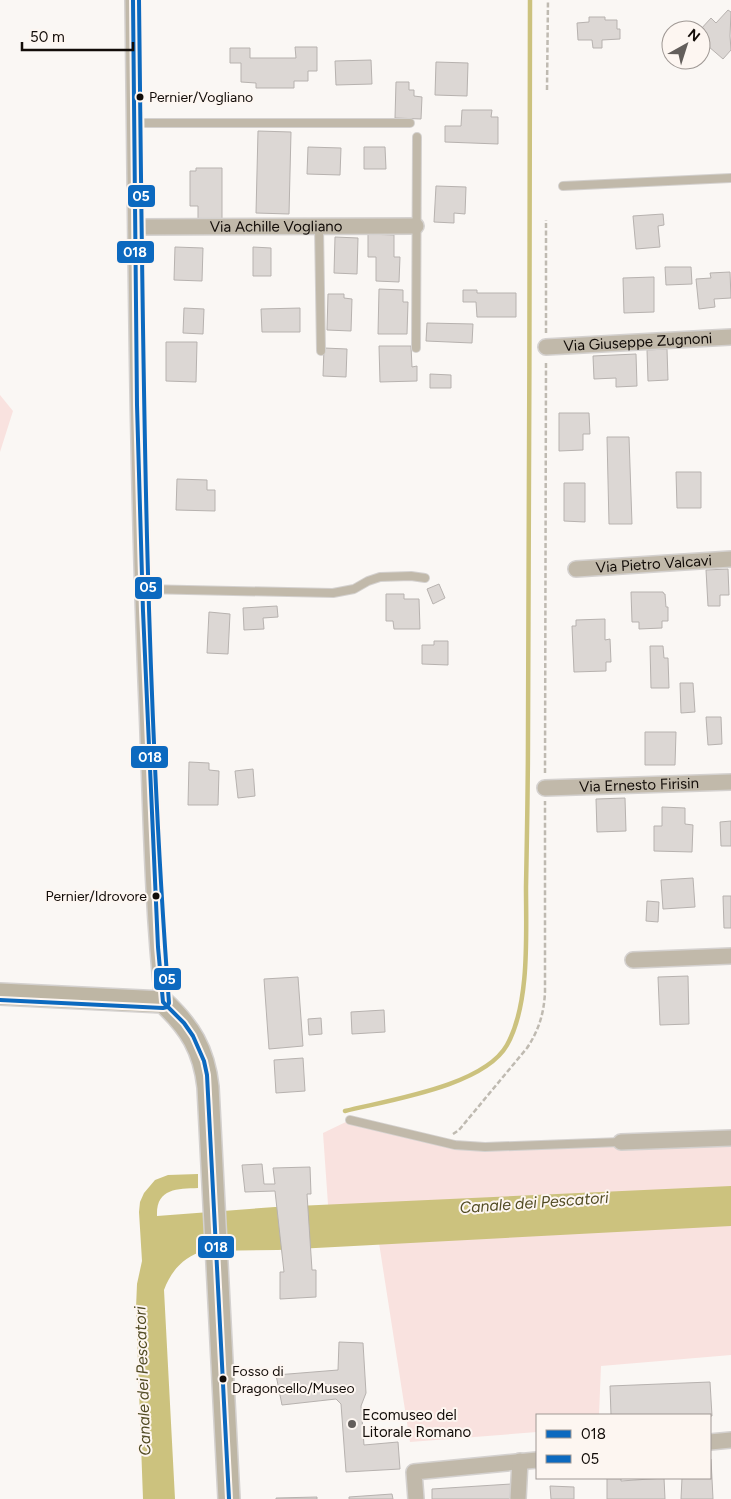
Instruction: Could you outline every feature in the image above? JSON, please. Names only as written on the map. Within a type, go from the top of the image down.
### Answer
[{"type":"street","points":[[132,0],[137,405],[142,589],[156,912],[163,1002],[184,1023],[193,1036],[204,1061],[208,1087],[229,1499]]},
{"type":"street","name":"Via Achille Vogliano","points":[[136,228],[416,226]]},
{"type":"street","name":"Via Giuseppe Zugnoni","points":[[546,347],[731,337]]},
{"type":"street","name":"Via Pietro Valcavi","points":[[576,569],[731,559]]},
{"type":"street","name":"Via Ernesto Firisin","points":[[545,788],[731,782]]},
{"type":"street","points":[[633,960],[731,956]]},
{"type":"street","points":[[0,994],[163,1002]]},
{"type":"street","points":[[621,1142],[731,1138]]},
{"type":"street","points":[[711,1442],[731,1440]]},
{"type":"street","points":[[416,1499],[414,1472],[536,1460]]},
{"type":"street","points":[[518,1499],[520,1461]]},
{"type":"lane","points":[[134,123],[410,123]]},
{"type":"lane","points":[[416,137],[416,348]]},
{"type":"lane","points":[[563,186],[731,178]]},
{"type":"lane","points":[[319,227],[320,351]]},
{"type":"lane","points":[[142,589],[333,593],[354,589],[380,577],[411,576],[425,578]]},
{"type":"lane","points":[[350,1120],[432,1140],[485,1147],[621,1142]]},
{"type":"path","points":[[547,90],[548,0]]},
{"type":"path","points":[[432,1140],[445,1138],[459,1130],[527,1048],[536,1034],[542,1017],[545,992],[546,220]]},
{"type":"shaded area","points":[[0,395],[13,411],[0,452]]},
{"type":"shaded area","points":[[350,1120],[455,1145],[731,1138],[731,1355],[601,1366],[599,1414],[536,1414],[536,1432],[410,1442],[377,1230],[330,1233],[323,1133]]},
{"type":"water","name":"Canale dei Pescatori","points":[[198,1174],[198,1188],[176,1190],[164,1195],[160,1200],[157,1216],[275,1207],[731,1186],[731,1226],[278,1250],[204,1251],[197,1253],[179,1265],[170,1277],[164,1290],[175,1499],[143,1499],[136,1308],[137,1284],[142,1261],[140,1202],[144,1193],[155,1180],[168,1175]]},
{"type":"building","points":[[728,10],[731,12],[731,50],[723,59],[711,49],[711,20],[709,20],[711,18],[716,23]]},
{"type":"building","points":[[589,17],[605,17],[605,20],[617,20],[617,29],[620,29],[620,39],[602,40],[602,48],[593,48],[592,40],[578,40],[577,23],[589,22]]},
{"type":"building","points":[[295,47],[317,47],[317,71],[308,71],[308,81],[294,81],[294,88],[256,88],[256,83],[241,82],[241,63],[230,63],[230,48],[250,48],[250,58],[296,58]]},
{"type":"building","points":[[371,60],[372,84],[336,85],[335,61]]},
{"type":"building","points":[[436,62],[468,63],[467,96],[435,95]]},
{"type":"building","points":[[396,82],[409,82],[409,90],[414,90],[414,96],[422,97],[421,119],[395,118]]},
{"type":"building","points":[[462,110],[492,110],[491,117],[498,117],[498,144],[445,142],[445,126],[461,126]]},
{"type":"building","points":[[258,131],[291,132],[289,214],[256,213]]},
{"type":"building","points":[[308,147],[341,148],[340,175],[307,174]]},
{"type":"building","points":[[364,147],[385,147],[386,169],[364,169]]},
{"type":"building","points":[[196,168],[222,168],[222,219],[198,219],[198,206],[190,206],[190,171],[196,171]]},
{"type":"building","points":[[436,186],[466,187],[465,214],[454,213],[454,223],[434,222]]},
{"type":"building","points":[[663,214],[664,225],[658,226],[660,247],[636,249],[633,216]]},
{"type":"building","points":[[368,234],[394,235],[394,257],[400,257],[399,282],[376,281],[376,257],[368,257]]},
{"type":"building","points":[[335,237],[358,238],[357,274],[334,273]]},
{"type":"building","points":[[175,247],[203,248],[202,281],[174,280]]},
{"type":"building","points":[[253,247],[271,248],[271,276],[253,276]]},
{"type":"building","points":[[665,267],[691,267],[692,284],[666,285]]},
{"type":"building","points":[[730,272],[731,298],[714,299],[715,307],[699,309],[696,279],[711,278],[710,273]]},
{"type":"building","points":[[654,277],[654,312],[624,313],[623,278]]},
{"type":"building","points":[[379,289],[403,290],[403,302],[408,302],[407,334],[378,334]]},
{"type":"building","points":[[463,290],[477,290],[477,293],[516,293],[516,317],[477,317],[476,302],[463,302]]},
{"type":"building","points":[[328,294],[344,294],[344,298],[352,299],[351,331],[327,330]]},
{"type":"building","points":[[184,308],[204,309],[203,334],[183,333]]},
{"type":"building","points":[[300,308],[300,332],[262,332],[261,309]]},
{"type":"building","points":[[427,323],[473,324],[472,343],[426,341]]},
{"type":"building","points":[[166,342],[197,342],[196,382],[166,381]]},
{"type":"building","points":[[379,346],[411,346],[412,367],[417,366],[417,381],[380,382]]},
{"type":"building","points":[[324,348],[347,349],[346,377],[323,376]]},
{"type":"building","points":[[667,349],[668,380],[648,381],[647,350]]},
{"type":"building","points":[[636,354],[637,386],[616,387],[616,378],[594,379],[593,356]]},
{"type":"building","points":[[430,374],[451,375],[451,388],[430,388]]},
{"type":"building","points":[[559,413],[589,413],[590,434],[583,434],[583,450],[559,451]]},
{"type":"building","points":[[607,437],[629,437],[632,524],[609,524]]},
{"type":"building","points":[[676,472],[701,472],[701,508],[677,508]]},
{"type":"building","points":[[177,479],[207,480],[207,490],[215,490],[215,511],[176,510]]},
{"type":"building","points":[[564,483],[585,483],[585,522],[564,521]]},
{"type":"building","points":[[728,569],[729,595],[720,595],[720,606],[708,606],[706,570]]},
{"type":"building","points":[[439,584],[445,598],[433,604],[427,589]]},
{"type":"building","points":[[631,592],[663,592],[665,594],[666,607],[668,607],[668,621],[662,621],[662,628],[639,629],[639,622],[632,622]]},
{"type":"building","points":[[386,594],[404,594],[404,599],[419,599],[420,629],[394,629],[393,621],[386,621]]},
{"type":"building","points":[[277,606],[278,617],[263,618],[264,629],[244,630],[243,608]]},
{"type":"building","points":[[209,612],[230,614],[228,654],[207,653]]},
{"type":"building","points":[[605,619],[605,640],[610,639],[611,662],[606,662],[606,671],[574,672],[572,626],[576,626],[576,620]]},
{"type":"building","points":[[434,641],[448,641],[448,665],[422,664],[422,645],[434,645]]},
{"type":"building","points":[[650,646],[663,646],[664,658],[668,658],[669,688],[651,688]]},
{"type":"building","points":[[680,683],[693,683],[695,712],[681,713]]},
{"type":"building","points":[[706,717],[721,717],[722,744],[708,745]]},
{"type":"building","points":[[645,732],[676,732],[675,765],[645,765]]},
{"type":"building","points":[[189,762],[209,763],[209,770],[219,771],[218,805],[188,805]]},
{"type":"building","points":[[253,769],[255,796],[238,798],[235,771]]},
{"type":"building","points":[[625,798],[626,831],[597,832],[596,799]]},
{"type":"building","points":[[662,807],[685,808],[685,824],[693,825],[692,852],[654,851],[654,826],[662,826]]},
{"type":"building","points":[[731,821],[731,846],[721,846],[720,822]]},
{"type":"building","points":[[693,878],[695,907],[663,909],[661,880]]},
{"type":"building","points":[[723,896],[731,896],[731,928],[724,928]]},
{"type":"building","points":[[647,901],[659,902],[658,922],[646,921]]},
{"type":"building","points":[[688,976],[689,1024],[660,1025],[658,977]]},
{"type":"building","points":[[298,977],[303,1046],[269,1049],[264,979]]},
{"type":"building","points":[[384,1010],[385,1032],[352,1034],[351,1012]]},
{"type":"building","points":[[321,1018],[322,1034],[309,1035],[308,1019]]},
{"type":"building","points":[[303,1058],[305,1091],[276,1093],[274,1060]]},
{"type":"building","points":[[262,1164],[264,1184],[275,1184],[273,1168],[310,1167],[311,1194],[307,1194],[312,1270],[316,1270],[316,1297],[280,1299],[280,1272],[284,1272],[275,1191],[245,1192],[242,1165]]},
{"type":"building","name":"Ecomuseo del Litorale Romano","points":[[339,1342],[363,1343],[366,1393],[361,1406],[364,1445],[398,1442],[400,1469],[346,1472],[341,1404],[336,1399],[282,1405],[276,1375],[338,1370]]},
{"type":"building","points":[[710,1382],[712,1416],[711,1414],[611,1414],[610,1386]]},
{"type":"building","points":[[711,1459],[713,1499],[681,1499],[682,1479],[711,1479]]},
{"type":"building","points":[[607,1479],[621,1479],[621,1481],[664,1479],[665,1499],[607,1499]]},
{"type":"building","points":[[511,1484],[512,1499],[432,1499],[432,1489]]},
{"type":"building","points":[[550,1486],[574,1487],[574,1499],[551,1499]]},
{"type":"building","points":[[392,1494],[393,1499],[349,1499],[349,1497]]},
{"type":"building","points":[[317,1497],[317,1499],[276,1499],[276,1498]]},
{"type":"waterway","points":[[345,1111],[434,1089],[478,1071],[495,1059],[507,1045],[520,1010],[526,947],[528,772],[530,0]]},
{"type":"transit line","name":"018","points":[[133,0],[137,405],[143,611],[158,947],[163,1002],[184,1023],[193,1036],[204,1061],[207,1075],[229,1499]]},
{"type":"transit line","name":"05","points":[[0,1000],[163,1008],[167,1007],[169,1003],[154,752],[146,502],[139,0]]},
{"type":"place","name":"Pernier/Vogliano","points":[[140,97]]},
{"type":"place","name":"Pernier/Idrovore","points":[[156,896]]},
{"type":"place","name":"Fosso di Dragoncello/Museo","points":[[223,1379]]},
{"type":"place","name":"Ecomuseo del Litorale Romano","points":[[352,1424]]}]
